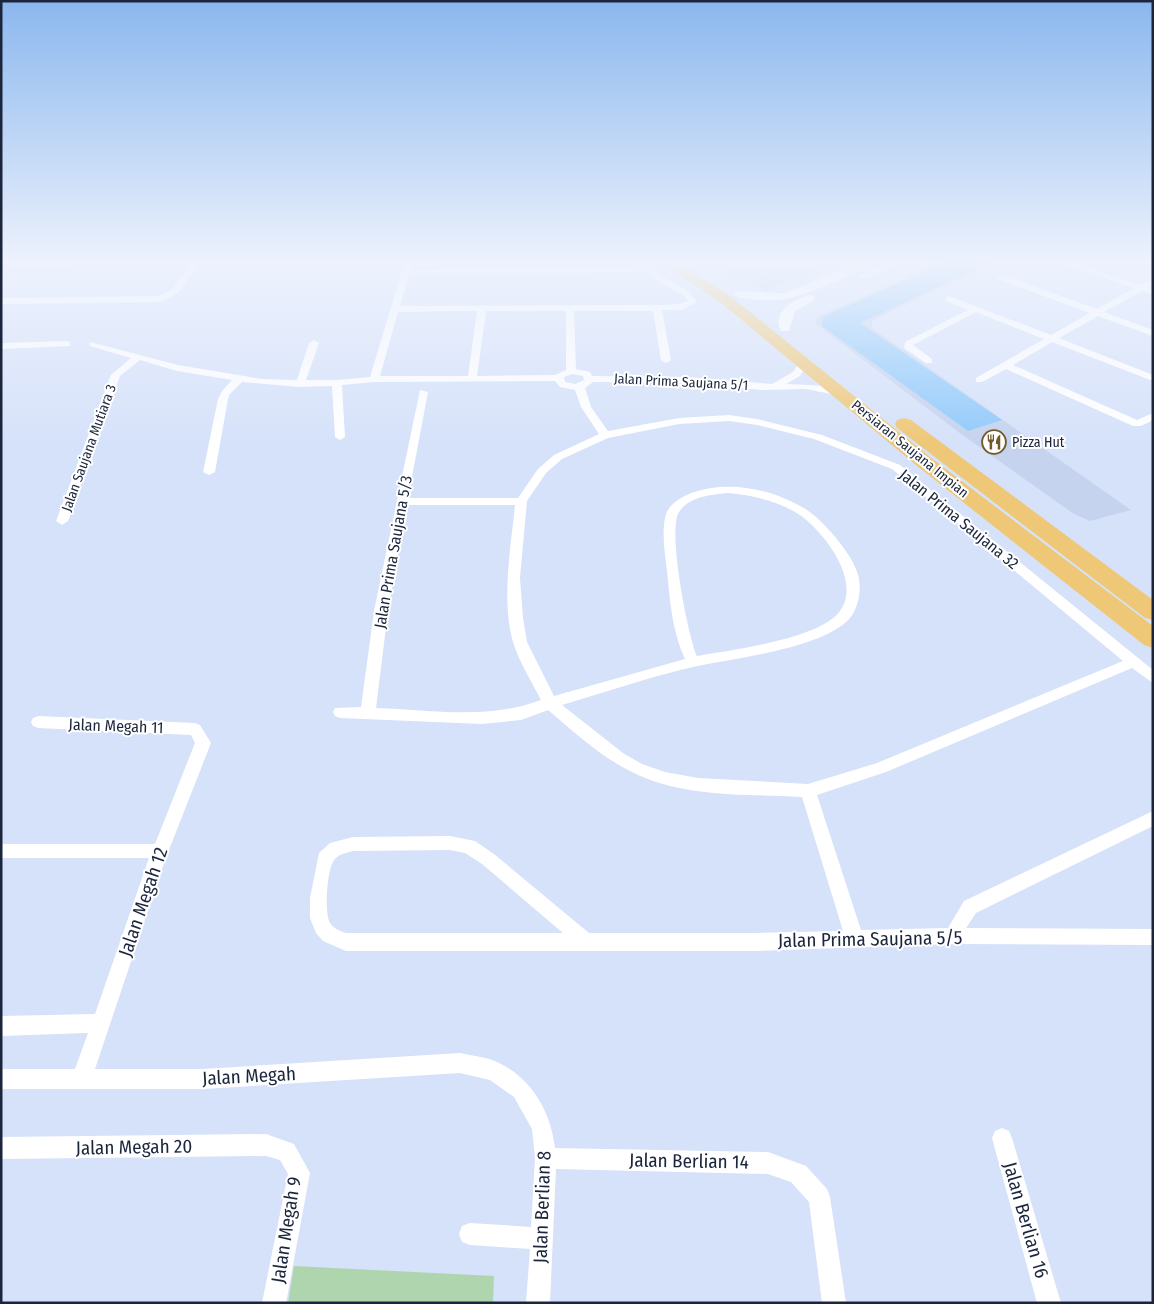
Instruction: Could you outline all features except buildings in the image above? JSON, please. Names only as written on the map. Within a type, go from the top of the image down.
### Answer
[{"type":"highway","name":"Persiaran Saujana Impian","points":[[752,322],[924,461],[1153,639]]},
{"type":"highway","name":"Persiaran Saujana Impian","points":[[777,322],[916,433],[1153,612]]},
{"type":"street","points":[[374,379],[390,322]]},
{"type":"street","points":[[472,378],[480,322]]},
{"type":"street","points":[[570,322],[571,371]]},
{"type":"street","points":[[660,322],[666,360]]},
{"type":"street","points":[[785,322],[785,328]]},
{"type":"street","points":[[929,361],[909,348],[908,344],[951,322]]},
{"type":"street","points":[[1009,322],[1153,378]]},
{"type":"street","points":[[979,380],[1082,322]]},
{"type":"street","points":[[1122,322],[1153,333]]},
{"type":"street","points":[[300,384],[314,343]]},
{"type":"street","points":[[1,356],[5,348],[2,347],[67,344]]},
{"type":"street","points":[[93,344],[177,368],[262,382],[300,384],[374,379],[558,378],[561,374],[571,371],[583,372],[590,379],[585,384],[579,386],[564,385],[558,378]]},
{"type":"street","name":"Jalan Saujana Mutiara 3","points":[[62,521],[116,375],[138,357]]},
{"type":"street","name":"Jalan Prima Saujana 5/1","points":[[772,386],[792,379],[797,374],[802,363]]},
{"type":"street","points":[[1005,365],[1137,424],[1153,416]]},
{"type":"street","points":[[208,472],[225,393],[240,378]]},
{"type":"street","name":"Jalan Prima Saujana 5/1","points":[[590,379],[686,380],[818,387],[842,394]]},
{"type":"street","points":[[337,383],[340,437]]},
{"type":"street","points":[[579,386],[586,408],[605,435]]},
{"type":"street","name":"Jalan Prima Saujana 5/3","points":[[368,713],[381,612],[423,392]]},
{"type":"street","name":"Jalan Prima Saujana 32","points":[[550,703],[520,642],[516,618],[514,578],[521,501],[542,471],[558,457],[605,435],[679,421],[729,418],[788,429],[850,448],[896,467],[1153,678]]},
{"type":"street","points":[[340,712],[482,718],[521,714],[550,703],[693,662],[800,640],[823,632],[845,615],[853,598],[852,574],[827,536],[804,513],[774,498],[750,491],[728,490],[705,492],[684,500],[672,512],[670,542],[677,606],[684,642],[693,662]]},
{"type":"street","points":[[403,502],[521,501]]},
{"type":"street","points":[[550,703],[585,733],[618,757],[637,768],[665,778],[698,784],[808,791],[881,768],[1134,662]]},
{"type":"street","name":"Jalan Megah 11","points":[[38,722],[195,729]]},
{"type":"street","name":"Jalan Megah 12","points":[[82,1078],[160,851],[203,743],[195,729]]},
{"type":"street","points":[[808,791],[829,852],[855,940]]},
{"type":"street","points":[[953,936],[958,924],[970,906],[1153,818]]},
{"type":"street","name":"Jalan Prima Saujana 5/5","points":[[586,942],[488,859],[468,846],[450,843],[353,844],[336,848],[325,858],[318,904],[319,919],[328,934],[346,942],[586,942],[855,940],[953,936],[1153,937]]},
{"type":"street","points":[[1,851],[160,851]]},
{"type":"street","points":[[1,1026],[101,1023]]},
{"type":"street","name":"Jalan Megah","points":[[1,1079],[203,1079],[460,1063],[495,1071]]},
{"type":"street","name":"Jalan Berlian 8","points":[[495,1071],[521,1090],[542,1126],[546,1158],[538,1303]]},
{"type":"street","name":"Jalan Berlian 16","points":[[1002,1138],[1050,1303]]},
{"type":"street","name":"Jalan Megah 20","points":[[1,1148],[266,1145]]},
{"type":"street","name":"Jalan Megah 9","points":[[266,1145],[287,1151],[299,1173],[274,1303]]},
{"type":"street","name":"Jalan Berlian 14","points":[[546,1158],[768,1163],[798,1174],[818,1197],[834,1303]]},
{"type":"street","points":[[470,1234],[542,1238]]},
{"type":"shaded area","points":[[815,322],[872,322],[872,328],[1131,510],[1090,521],[1074,514],[961,434]]},
{"type":"green space","points":[[294,1266],[494,1276],[493,1303],[288,1303]]},
{"type":"place","name":"Pizza Hut","points":[[994,442]]}]
